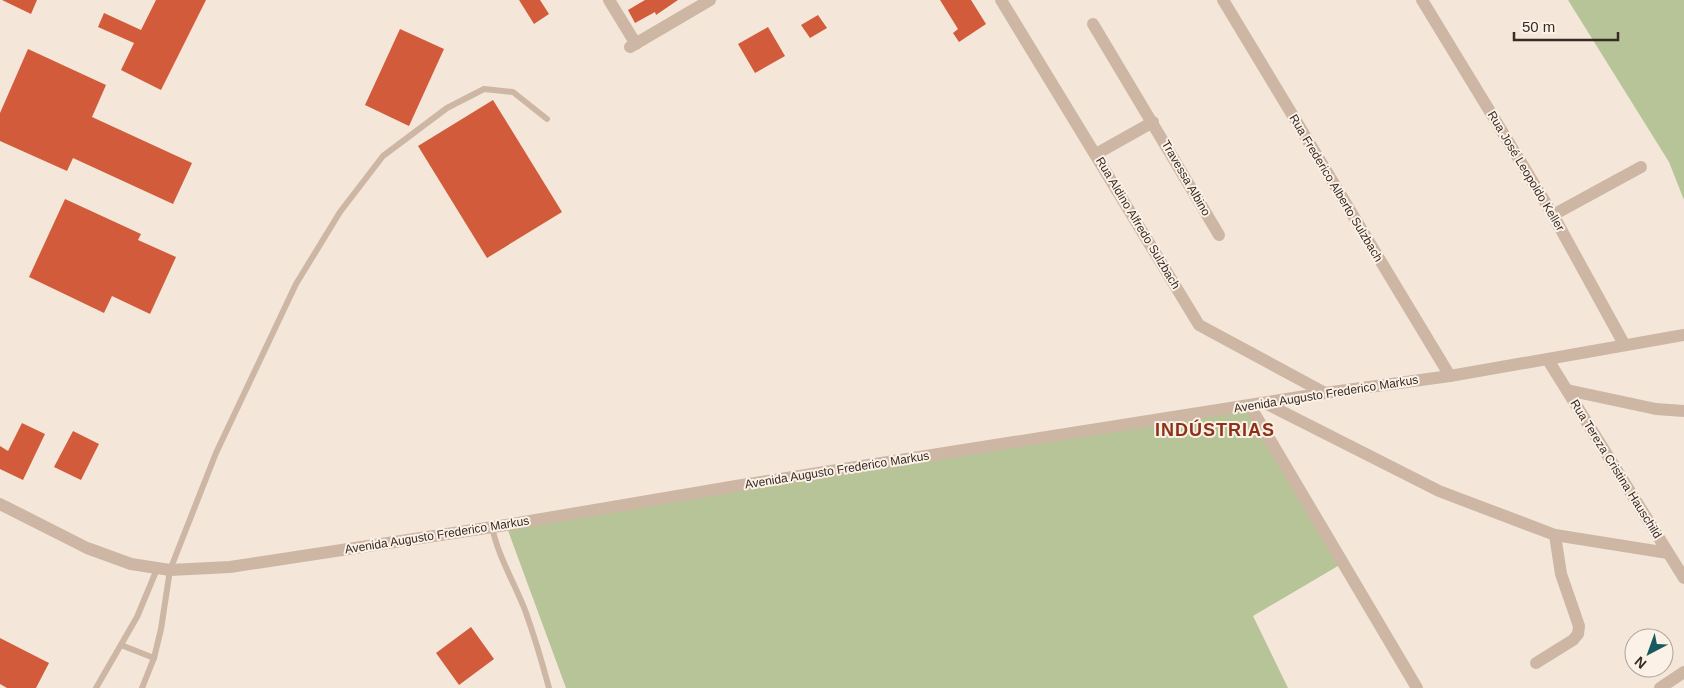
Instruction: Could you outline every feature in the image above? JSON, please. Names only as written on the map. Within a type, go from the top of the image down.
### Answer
[{"type":"street","points":[[609,0],[633,46],[710,0]]},
{"type":"street","name":"Rua Aldino Alfredo Sulzbach","points":[[1001,0],[1199,325],[1325,393]]},
{"type":"street","name":"Rua Frederico Alberto Sulzbach","points":[[1223,0],[1450,376]]},
{"type":"street","name":"Rua José Leopoldo Keller","points":[[1428,2],[1553,215],[1624,344]]},
{"type":"street","name":"Travessa Albino","points":[[1093,24],[1219,235]]},
{"type":"street","points":[[1096,154],[1153,122]]},
{"type":"street","points":[[1553,215],[1641,167]]},
{"type":"street","name":"Avenida Augusto Frederico Markus","points":[[0,504],[87,548],[131,564],[163,570],[230,566],[492,527],[752,483],[1325,393],[1450,376],[1684,335]]},
{"type":"street","name":"Rua Tereza Cristina Hauschild","points":[[1548,360],[1684,578]]},
{"type":"street","points":[[1567,390],[1656,409],[1684,411]]},
{"type":"street","points":[[1265,403],[1439,491],[1555,535],[1668,553]]},
{"type":"street","points":[[1250,406],[1417,688]]},
{"type":"street","points":[[1536,663],[1573,640],[1578,634],[1579,626],[1561,574],[1555,535]]},
{"type":"street","points":[[1660,688],[1684,672]]},
{"type":"lane","points":[[96,688],[163,570],[296,284],[340,212],[383,156],[446,108],[484,89],[513,92],[548,119]]},
{"type":"lane","points":[[492,527],[500,554],[524,610],[549,688]]},
{"type":"lane","points":[[142,688],[154,658],[161,629],[163,570]]},
{"type":"lane","points":[[121,645],[154,658]]},
{"type":"green space","points":[[1568,0],[1684,0],[1684,200],[1669,162]]},
{"type":"green space","points":[[1250,406],[1343,563],[1253,616],[1288,688],[566,688],[506,525]]},
{"type":"building","points":[[2,0],[37,0],[31,14]]},
{"type":"building","points":[[156,0],[206,0],[161,90],[121,70],[134,43],[98,27],[104,13],[141,30]]},
{"type":"building","points":[[519,0],[540,0],[549,14],[534,24]]},
{"type":"building","points":[[645,0],[678,0],[656,15],[655,12],[635,23],[628,10]]},
{"type":"building","points":[[940,0],[971,0],[986,24],[959,42],[953,33],[958,29]]},
{"type":"building","points":[[818,15],[827,28],[810,38],[801,25]]},
{"type":"building","points":[[768,27],[785,56],[755,73],[738,44]]},
{"type":"building","points":[[400,29],[444,49],[409,126],[365,105]]},
{"type":"building","points":[[28,49],[106,85],[92,117],[192,163],[173,204],[73,158],[67,171],[0,141],[0,113]]},
{"type":"building","points":[[493,100],[562,212],[487,258],[418,146]]},
{"type":"building","points":[[65,199],[141,234],[138,240],[176,257],[150,314],[112,296],[104,313],[29,277]]},
{"type":"building","points":[[22,423],[45,434],[23,480],[0,469],[0,446],[8,451]]},
{"type":"building","points":[[73,431],[99,444],[81,480],[54,467]]},
{"type":"building","points":[[471,627],[494,659],[459,685],[436,653]]},
{"type":"building","points":[[0,638],[49,663],[36,688],[7,688],[0,684]]},
{"type":"district","name":"INDÚSTRIAS","points":[[1215,430]]}]
